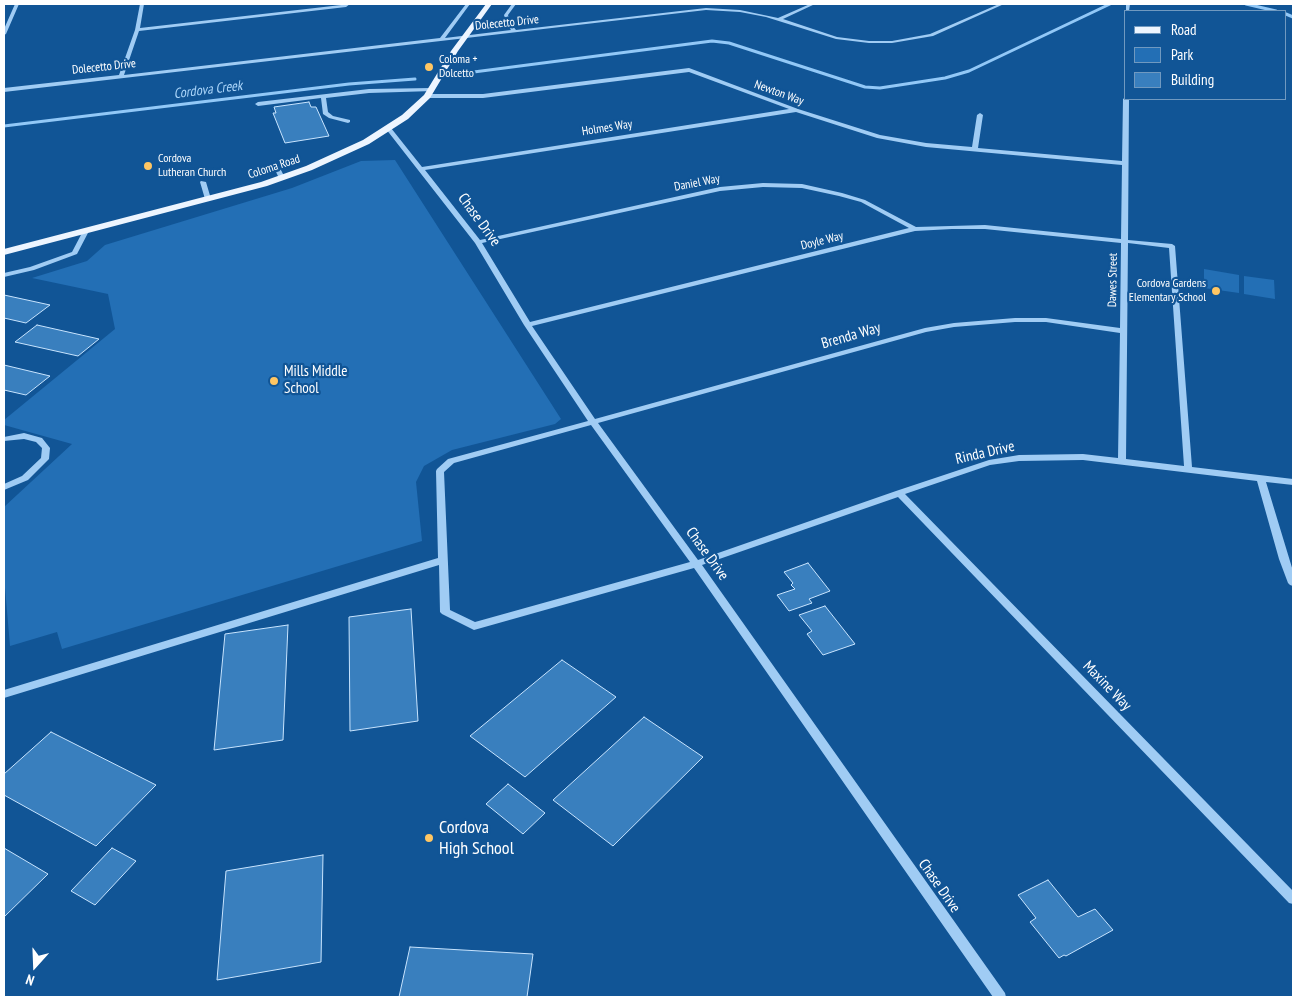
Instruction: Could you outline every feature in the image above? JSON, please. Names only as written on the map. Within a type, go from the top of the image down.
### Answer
[{"type":"main road","name":"Coloma Road","points":[[4,252],[282,178],[340,156],[390,129],[429,93],[489,4]]},
{"type":"street","points":[[4,34],[17,4]]},
{"type":"street","points":[[121,76],[137,30],[142,4]]},
{"type":"street","points":[[137,30],[346,6],[348,4]]},
{"type":"street","points":[[441,40],[468,4]]},
{"type":"street","points":[[514,4],[506,15],[508,23],[515,32]]},
{"type":"street","points":[[779,19],[813,4]]},
{"type":"street","name":"Dolecetto Drive","points":[[4,90],[677,12],[725,10],[754,13],[779,19],[836,38],[869,42],[892,42],[912,40],[931,35],[1002,4]]},
{"type":"street","points":[[673,7],[677,12]]},
{"type":"street","name":"Newton Way","points":[[429,93],[483,96],[683,70],[696,72],[796,110],[879,137],[926,145],[1125,163]]},
{"type":"street","points":[[258,104],[369,91],[429,93]]},
{"type":"street","points":[[323,96],[325,113],[331,117],[348,121]]},
{"type":"street","name":"Dawes Street","points":[[1122,461],[1126,241],[1126,100]]},
{"type":"street","name":"Holmes Way","points":[[422,168],[796,110]]},
{"type":"street","points":[[975,149],[980,116]]},
{"type":"street","name":"Chase Drive","points":[[390,129],[478,242],[528,325],[593,422],[696,564],[1000,997]]},
{"type":"street","points":[[276,164],[282,178]]},
{"type":"street","points":[[203,182],[208,199]]},
{"type":"street","name":"Daniel Way","points":[[478,242],[720,190],[763,185],[802,186],[840,194],[863,201],[915,229]]},
{"type":"street","name":"Doyle Way","points":[[528,325],[915,229],[985,227],[1172,246],[1188,469]]},
{"type":"street","points":[[4,275],[32,269],[74,253],[86,231]]},
{"type":"street","name":"Brenda Way","points":[[443,560],[440,471],[451,461],[911,333],[954,325],[992,321],[1046,320],[1124,332]]},
{"type":"street","points":[[4,439],[24,436],[39,440],[46,448],[45,460],[25,478],[4,487]]},
{"type":"street","name":"Rinda Drive","points":[[443,560],[445,612],[474,626],[696,564],[980,466],[1019,458],[1083,457],[1293,482]]},
{"type":"street","points":[[1261,478],[1284,560],[1293,583]]},
{"type":"street","name":"Maxine Way","points":[[899,493],[1293,899]]},
{"type":"street","points":[[4,694],[443,560]]},
{"type":"green space","name":"Mills Middle School","points":[[395,160],[561,419],[555,424],[452,450],[424,466],[416,482],[422,541],[62,649],[57,632],[10,646],[4,576],[4,507],[72,444],[4,425],[4,420],[115,329],[108,294],[32,278],[87,261],[105,245],[292,188],[361,161]]},
{"type":"green space","points":[[1204,269],[1239,275],[1239,293],[1204,288]]},
{"type":"green space","points":[[1244,276],[1274,280],[1275,299],[1244,294]]},
{"type":"building","points":[[309,102],[311,107],[316,107],[329,136],[285,143],[273,113],[276,113],[274,107]]},
{"type":"building","points":[[4,295],[50,305],[26,323],[4,318]]},
{"type":"building","points":[[37,325],[99,339],[78,356],[15,342]]},
{"type":"building","points":[[4,365],[50,376],[26,395],[4,390]]},
{"type":"building","points":[[808,563],[830,591],[809,599],[812,603],[789,611],[777,595],[795,589],[791,585],[793,583],[784,572]]},
{"type":"building","points":[[825,606],[855,644],[823,655],[807,634],[812,631],[799,615]]},
{"type":"building","points":[[411,609],[418,721],[350,731],[349,617]]},
{"type":"building","points":[[288,625],[283,740],[214,750],[225,634]]},
{"type":"building","points":[[562,660],[616,697],[525,777],[470,736]]},
{"type":"building","points":[[644,717],[703,757],[613,846],[553,800]]},
{"type":"building","points":[[51,732],[156,785],[96,846],[4,795],[4,774]]},
{"type":"building","points":[[508,784],[545,813],[523,834],[486,804]]},
{"type":"building","points":[[4,848],[48,874],[4,917]]},
{"type":"building","points":[[112,848],[136,861],[95,905],[71,891]]},
{"type":"building","points":[[323,855],[321,962],[217,980],[226,871]]},
{"type":"building","points":[[1048,880],[1078,917],[1095,909],[1113,930],[1059,958],[1030,922],[1036,918],[1018,895]]},
{"type":"building","points":[[410,947],[533,954],[527,997],[399,997]]},
{"type":"waterway","points":[[466,73],[712,41],[729,43],[865,87],[880,88],[945,78],[969,71],[1110,4]]},
{"type":"waterway","points":[[1246,4],[1272,10]]},
{"type":"waterway","points":[[1287,14],[1293,17]]},
{"type":"waterway","name":"Cordova Creek","points":[[4,126],[349,84],[415,79]]},
{"type":"place","name":"Coloma + Dolcetto","points":[[429,67]]},
{"type":"place","name":"Cordova Lutheran Church","points":[[148,166]]},
{"type":"place","name":"Cordova Gardens Elementary School","points":[[1216,291]]},
{"type":"place","name":"Mills Middle School","points":[[274,381]]},
{"type":"place","name":"Cordova High School","points":[[429,838]]}]
